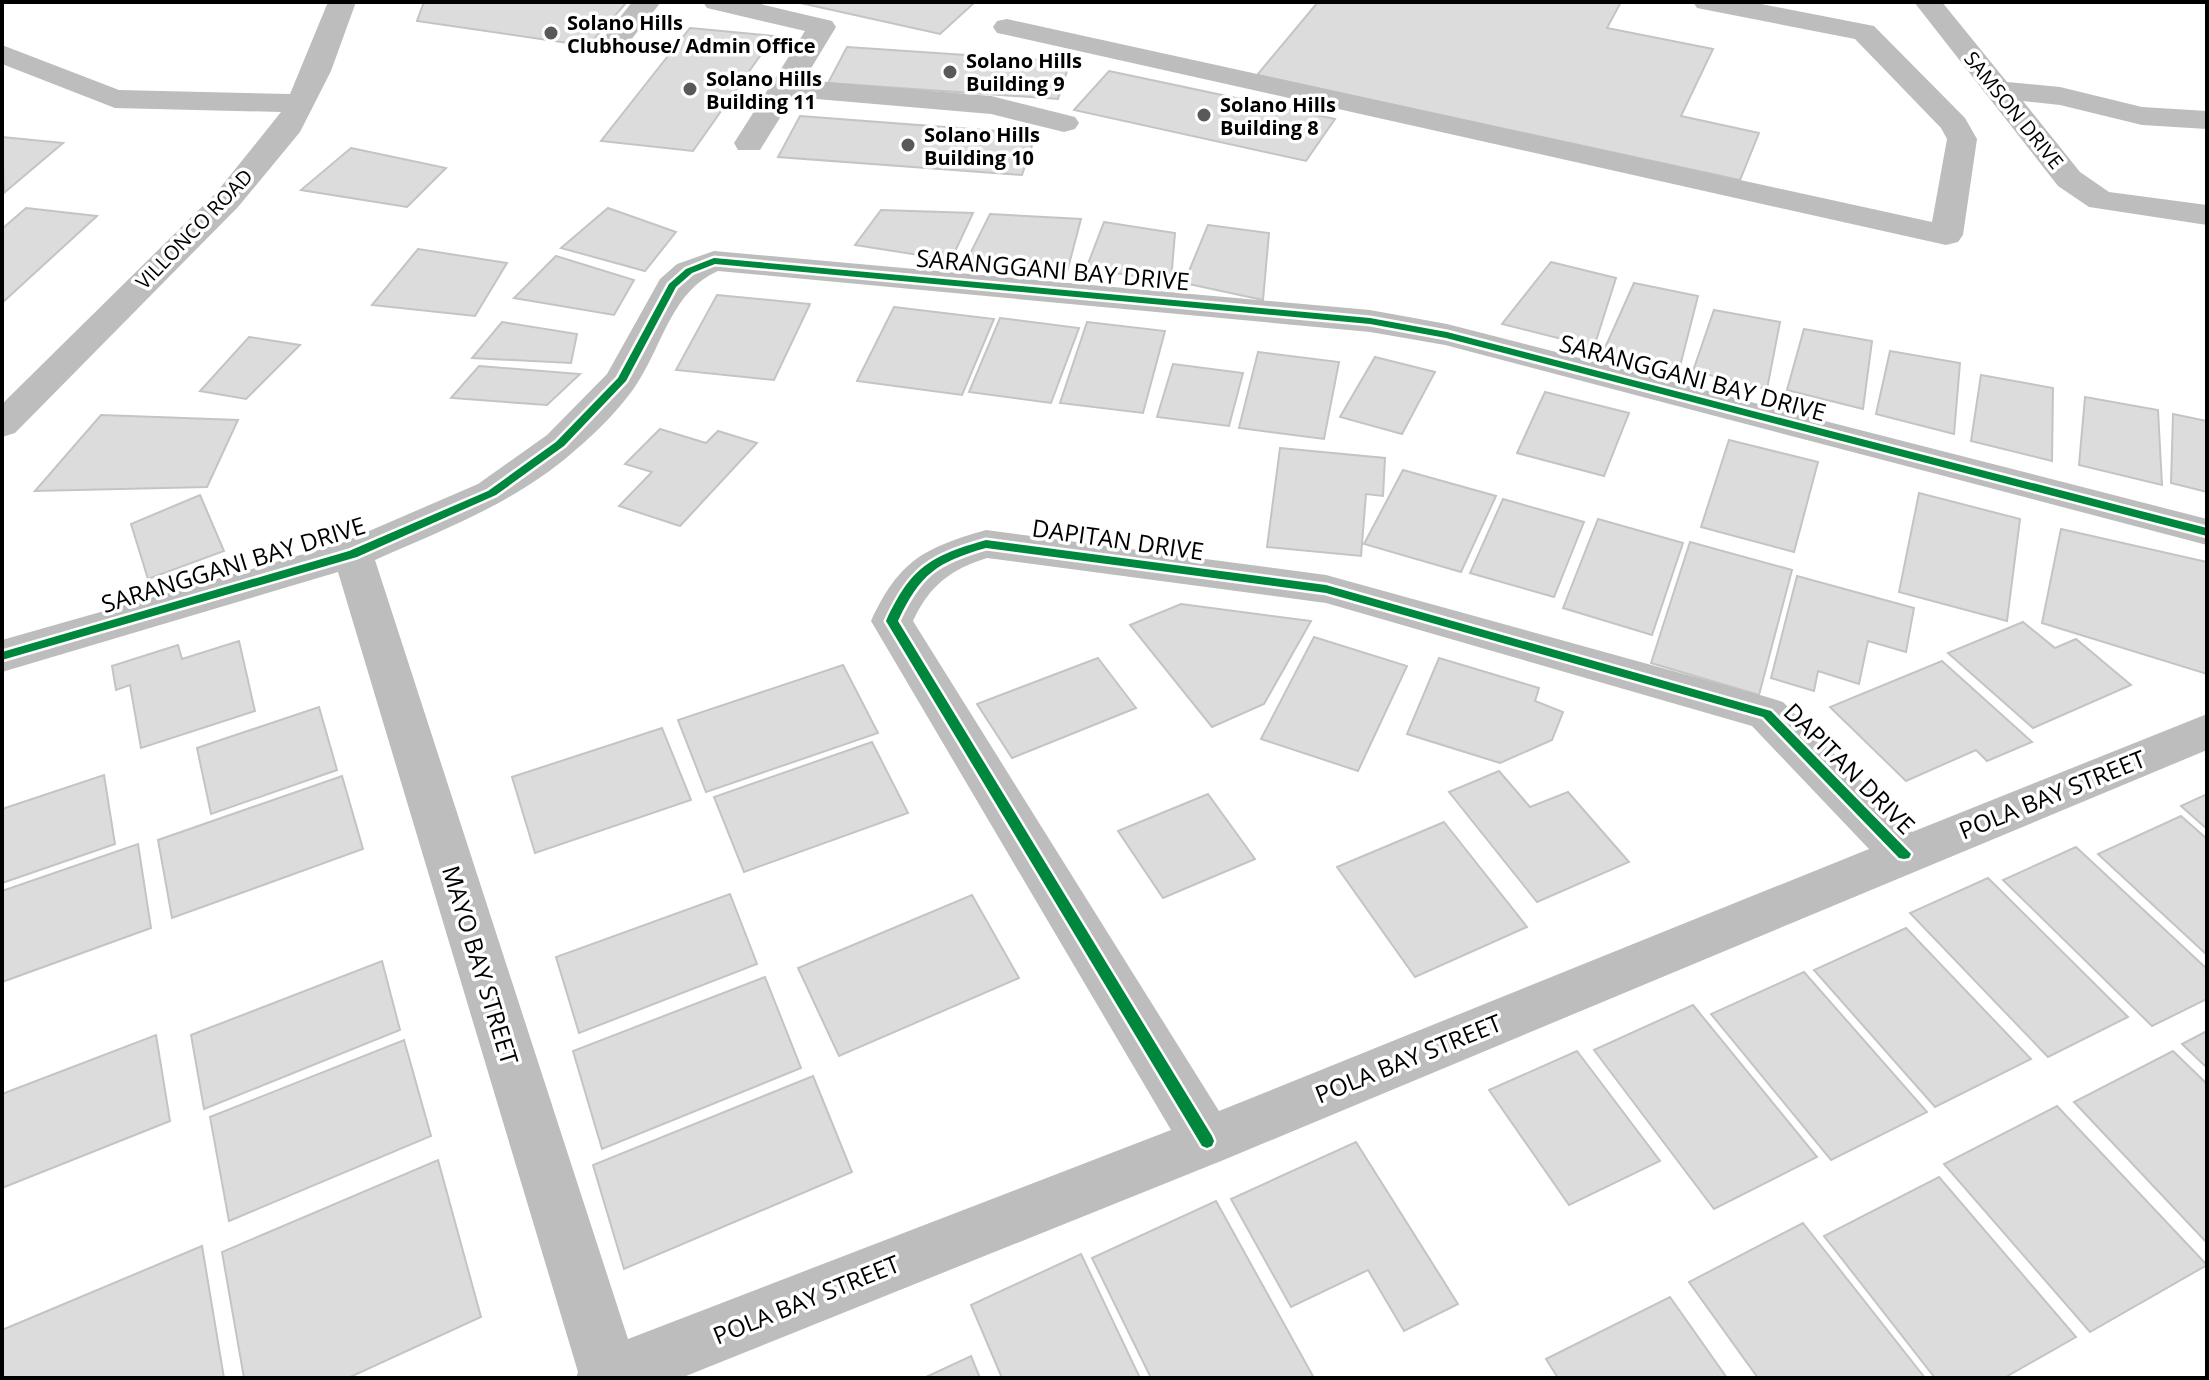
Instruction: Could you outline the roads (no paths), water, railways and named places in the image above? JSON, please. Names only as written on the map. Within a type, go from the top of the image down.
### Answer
[{"type":"street","name":"VILLONCO ROAD","points":[[2,425],[227,200],[289,126],[342,2]]},
{"type":"street","points":[[609,49],[647,2]]},
{"type":"street","points":[[717,2],[822,27],[749,143]]},
{"type":"street","points":[[1007,27],[1946,235],[1962,139],[1954,124],[1864,32],[1707,2]]},
{"type":"street","points":[[1864,32],[1872,2]]},
{"type":"street","name":"SAMSON DRIVE","points":[[1928,2],[2069,179],[2100,200],[2207,215]]},
{"type":"street","points":[[2,54],[115,99],[300,103]]},
{"type":"street","points":[[785,87],[991,105],[1064,123]]},
{"type":"street","points":[[1998,90],[2060,96],[2142,116],[2207,120]]},
{"type":"street","name":"SARANGGANI BAY DRIVE","points":[[2,656],[353,554],[492,493],[560,444],[622,379],[672,286],[689,271],[714,261],[1370,321],[1447,335],[2207,532]]},
{"type":"street","name":"DAPITAN DRIVE","points":[[1207,1141],[892,621],[906,589],[941,557],[986,544],[1326,589],[1767,714],[1904,854]]},
{"type":"street","name":"MAYO BAY STREET","points":[[353,554],[608,1377]]},
{"type":"street","name":"POLA BAY STREET","points":[[608,1377],[1207,1141],[2207,731]]},
{"type":"place","name":"Solano Hills Clubhouse/ Admin Office","points":[[551,33]]},
{"type":"place","name":"Solano Hills Building 9","points":[[950,72]]},
{"type":"place","name":"Solano Hills Building 11","points":[[690,89]]},
{"type":"place","name":"Solano Hills Building 8","points":[[1204,115]]},
{"type":"place","name":"Solano Hills Building 10","points":[[908,145]]}]
